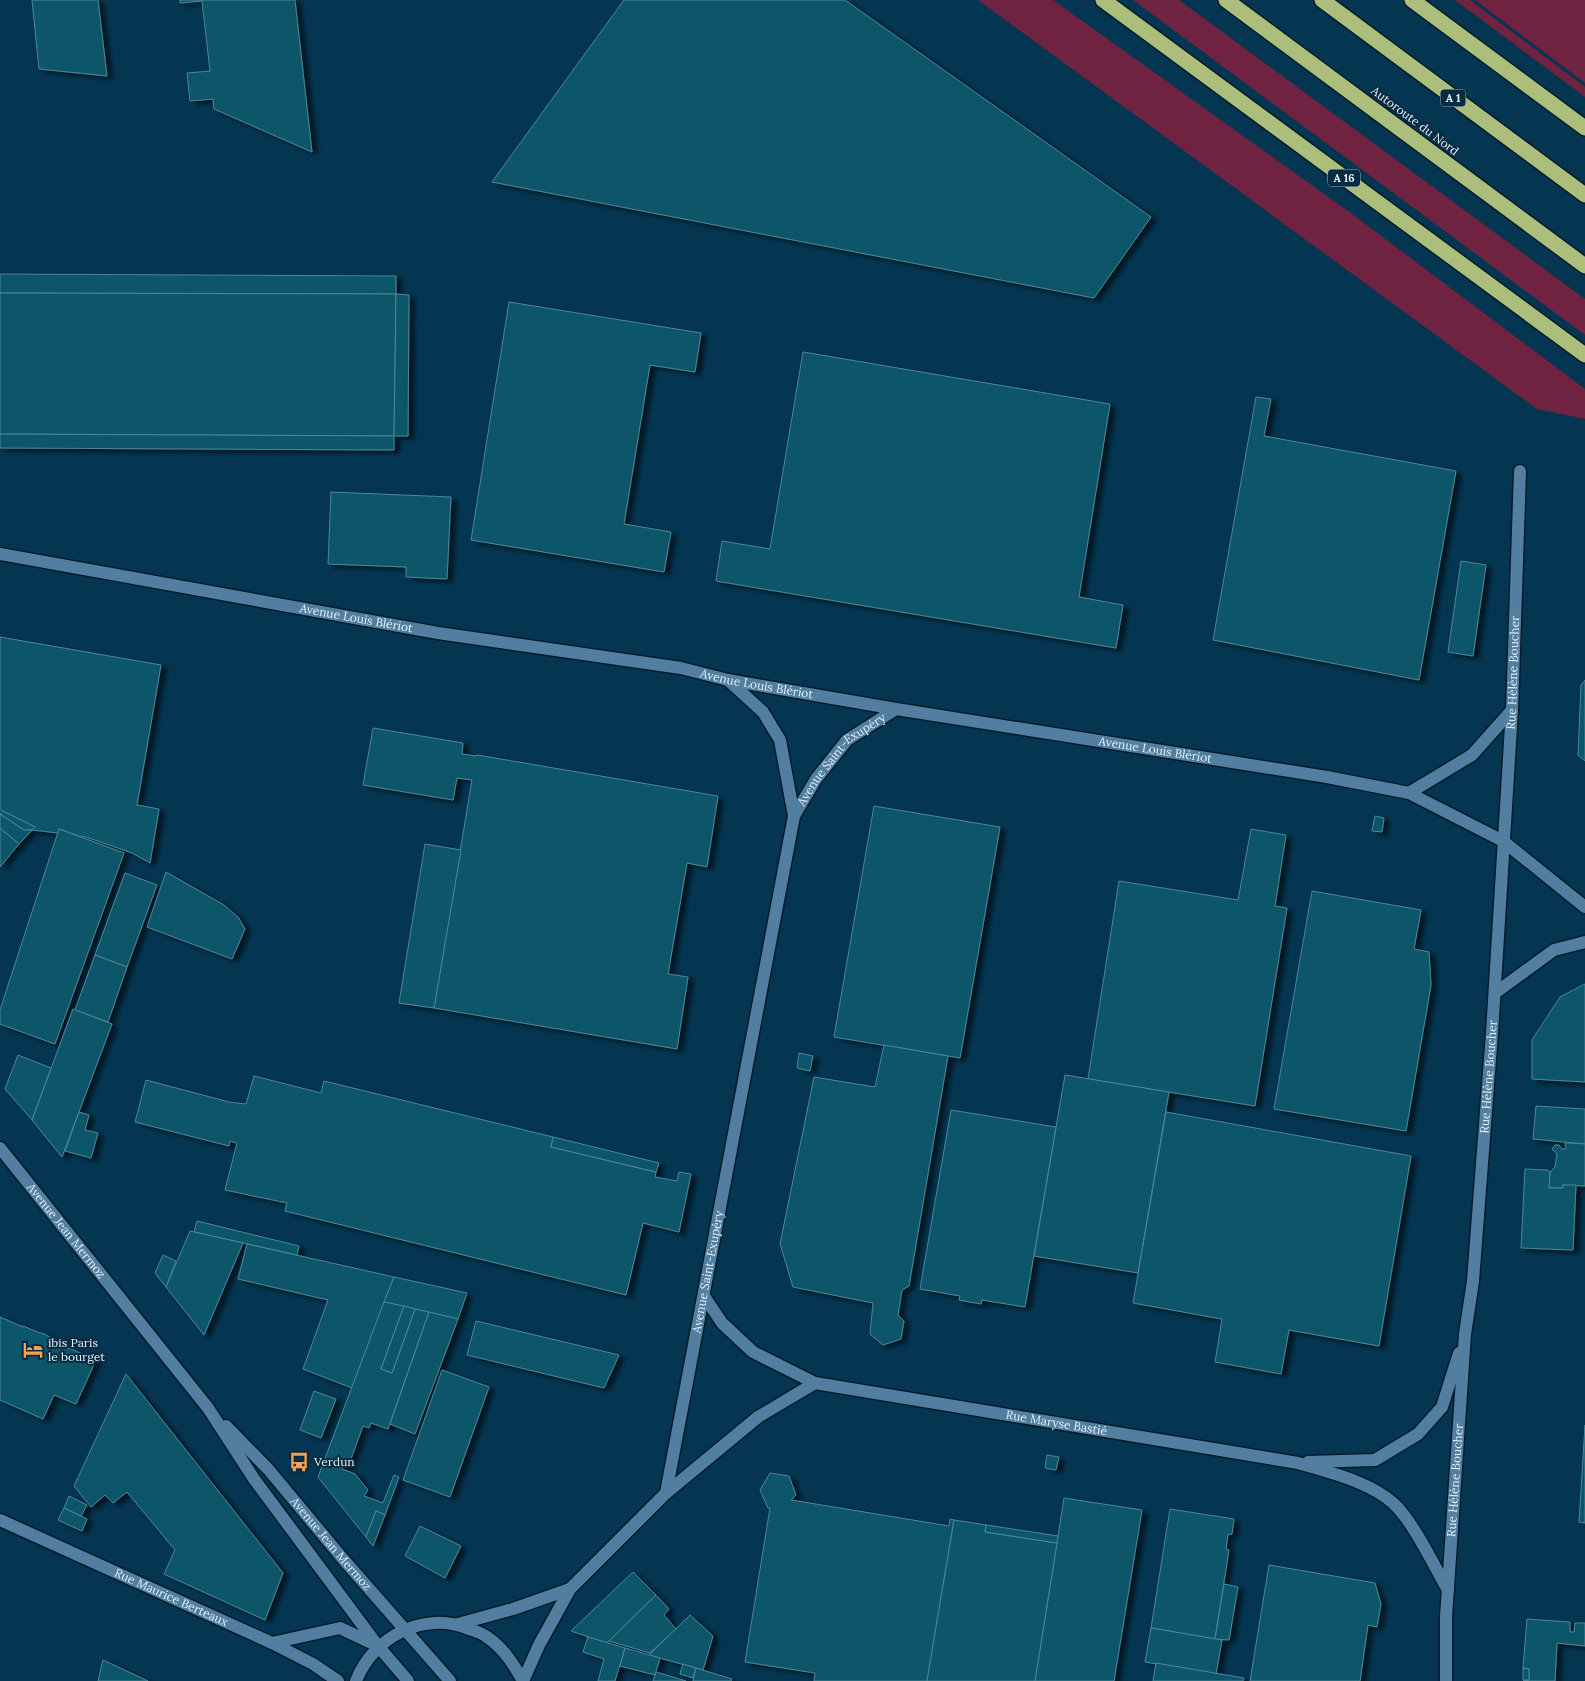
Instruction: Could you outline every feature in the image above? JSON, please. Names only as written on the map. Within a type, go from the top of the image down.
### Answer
[{"type":"highway","name":"A 16","points":[[1103,0],[1585,355]]},
{"type":"highway","name":"Autoroute du Nord","points":[[1226,0],[1585,266]]},
{"type":"highway","name":"A 1","points":[[1322,0],[1585,195]]},
{"type":"highway","points":[[1412,0],[1585,128]]},
{"type":"street","name":"Rue Hélène Boucher","points":[[1446,1681],[1446,1617],[1465,1334],[1474,1281],[1495,993],[1512,710],[1520,471]]},
{"type":"street","name":"Avenue Louis Blériot","points":[[0,554],[438,633],[681,668],[728,680],[896,709],[1327,777],[1409,792],[1503,841],[1585,907]]},
{"type":"street","name":"Avenue Saint-Exupéry","points":[[728,680],[763,712],[780,740],[794,816]]},
{"type":"street","name":"Avenue Saint-Exupéry","points":[[666,1493],[794,816],[816,779],[847,740],[896,709]]},
{"type":"street","points":[[1409,792],[1472,755],[1512,710]]},
{"type":"street","points":[[1495,993],[1554,950],[1585,942]]},
{"type":"street","name":"Avenue Jean Mermoz","points":[[0,1148],[208,1408],[254,1479],[378,1646],[408,1681]]},
{"type":"street","name":"Rue Maryse Bastié","points":[[704,1296],[722,1323],[753,1352],[815,1383],[1298,1462],[1362,1483],[1393,1503],[1411,1526],[1448,1590]]},
{"type":"street","name":"Rue Maryse Bastié","points":[[1298,1462],[1376,1460],[1418,1434],[1442,1407],[1465,1334]]},
{"type":"street","points":[[523,1681],[539,1645],[570,1589],[666,1493],[758,1417],[815,1383]]},
{"type":"street","name":"Avenue Jean Mermoz","points":[[208,1408],[268,1469],[343,1559],[450,1681]]},
{"type":"street","name":"Rue Maurice Berteaux","points":[[0,1520],[272,1643],[313,1664],[338,1681]]},
{"type":"street","points":[[356,1681],[362,1667],[378,1646],[391,1636],[405,1629],[432,1623],[458,1624],[513,1609],[570,1589]]},
{"type":"street","points":[[458,1624],[486,1636],[508,1655],[523,1681]]},
{"type":"street","points":[[272,1643],[340,1628],[378,1646]]},
{"type":"shaded area","points":[[978,0],[1053,0],[1352,214],[1585,389],[1585,419],[1537,409]]},
{"type":"shaded area","points":[[1133,0],[1179,0],[1585,299],[1585,335]]},
{"type":"shaded area","points":[[1455,0],[1470,0],[1585,87],[1585,97]]},
{"type":"shaded area","points":[[1475,0],[1585,0],[1585,83]]},
{"type":"building","points":[[32,0],[98,0],[107,76],[39,69]]},
{"type":"building","points":[[180,0],[295,0],[312,152],[214,109],[213,99],[190,101],[187,73],[210,71],[202,1],[180,3]]},
{"type":"building","points":[[624,0],[845,0],[1151,217],[1094,298],[492,182]]},
{"type":"building","points":[[0,274],[396,276],[396,294],[0,293]]},
{"type":"building","points":[[0,293],[396,294],[394,436],[0,434]]},
{"type":"building","points":[[396,294],[409,295],[408,436],[394,436]]},
{"type":"building","points":[[509,302],[701,333],[695,372],[650,365],[624,524],[671,532],[664,572],[471,540]]},
{"type":"building","points":[[803,352],[1110,404],[1079,597],[1123,605],[1116,648],[716,581],[722,541],[770,549]]},
{"type":"building","points":[[1256,397],[1271,399],[1264,436],[1456,471],[1419,680],[1213,640]]},
{"type":"building","points":[[0,434],[394,436],[394,450],[0,448]]},
{"type":"building","points":[[331,492],[451,497],[447,579],[406,577],[406,567],[328,564]]},
{"type":"building","points":[[1461,561],[1486,565],[1473,656],[1448,652]]},
{"type":"building","points":[[0,637],[161,665],[137,805],[159,809],[150,863],[132,853],[59,829],[58,833],[32,830],[35,827],[0,810]]},
{"type":"building","points":[[1585,680],[1585,761],[1578,755],[1581,685]]},
{"type":"building","points":[[373,728],[463,743],[462,754],[718,796],[707,867],[687,863],[668,974],[688,977],[677,1049],[434,1008],[472,780],[457,778],[453,800],[363,785]]},
{"type":"building","points":[[874,806],[1000,827],[960,1058],[834,1037]]},
{"type":"building","points":[[3,811],[35,827],[32,830],[24,830],[0,814]]},
{"type":"building","points":[[0,814],[24,830],[32,830],[19,844],[0,828]]},
{"type":"building","points":[[1375,816],[1384,818],[1382,832],[1372,831]]},
{"type":"building","points":[[0,828],[19,844],[0,867]]},
{"type":"building","points":[[59,829],[124,853],[55,1044],[0,1024],[0,1010]]},
{"type":"building","points":[[1251,829],[1286,835],[1275,906],[1287,908],[1255,1106],[1088,1079],[1119,881],[1238,900]]},
{"type":"building","points":[[425,844],[461,850],[434,1008],[399,1003]]},
{"type":"building","points":[[166,872],[224,905],[238,917],[245,929],[232,959],[147,927]]},
{"type":"building","points":[[125,873],[157,885],[127,967],[95,955]]},
{"type":"building","points":[[1312,891],[1421,910],[1414,949],[1429,952],[1431,985],[1406,1131],[1274,1109]]},
{"type":"building","points":[[95,955],[127,967],[108,1022],[75,1010]]},
{"type":"building","points":[[1585,984],[1585,1082],[1532,1079],[1532,1040],[1560,997]]},
{"type":"building","points":[[73,1009],[112,1024],[62,1157],[32,1120]]},
{"type":"building","points":[[884,1045],[948,1056],[909,1286],[902,1290],[898,1315],[904,1321],[901,1339],[883,1345],[870,1334],[873,1303],[793,1287],[780,1244],[814,1077],[875,1087]]},
{"type":"building","points":[[799,1053],[813,1056],[810,1071],[797,1068]]},
{"type":"building","points":[[18,1055],[51,1068],[32,1120],[5,1089]]},
{"type":"building","points":[[1065,1075],[1169,1092],[1138,1273],[1034,1256]]},
{"type":"building","points":[[254,1076],[321,1093],[324,1081],[553,1137],[551,1147],[656,1172],[655,1177],[677,1181],[679,1172],[691,1174],[679,1232],[643,1223],[626,1295],[285,1211],[287,1203],[225,1190],[237,1143],[230,1141],[229,1146],[135,1122],[146,1080],[229,1102],[246,1104]]},
{"type":"building","points":[[1536,1106],[1585,1109],[1585,1144],[1533,1139]]},
{"type":"building","points":[[951,1110],[1056,1127],[1025,1307],[982,1300],[981,1304],[959,1300],[960,1296],[920,1289]]},
{"type":"building","points":[[79,1112],[89,1115],[85,1130],[98,1133],[91,1158],[65,1151]]},
{"type":"building","points":[[1166,1112],[1411,1156],[1379,1346],[1289,1330],[1281,1374],[1215,1362],[1222,1319],[1133,1303]]},
{"type":"building","points":[[553,1137],[659,1163],[656,1172],[551,1147]]},
{"type":"building","points":[[1565,1143],[1585,1144],[1585,1186],[1563,1185],[1563,1188],[1549,1188],[1550,1172],[1555,1167],[1557,1154],[1552,1149],[1555,1145],[1559,1145],[1562,1149],[1566,1149]]},
{"type":"building","points":[[1525,1169],[1547,1170],[1550,1172],[1549,1188],[1563,1188],[1563,1185],[1576,1185],[1573,1250],[1521,1248]]},
{"type":"building","points":[[197,1221],[299,1246],[297,1255],[194,1232]]},
{"type":"building","points":[[190,1231],[243,1243],[204,1335],[166,1287]]},
{"type":"building","points":[[247,1244],[394,1277],[352,1388],[303,1369],[328,1300],[238,1279]]},
{"type":"building","points":[[163,1255],[176,1261],[166,1287],[155,1273]]},
{"type":"building","points":[[394,1277],[467,1293],[458,1319],[384,1302]]},
{"type":"building","points":[[384,1302],[404,1306],[381,1369],[392,1373],[415,1309],[429,1312],[388,1429],[371,1423],[369,1428],[363,1426],[348,1467],[343,1466],[342,1469],[355,1474],[368,1490],[364,1496],[383,1503],[394,1475],[399,1477],[385,1515],[376,1511],[366,1537],[318,1477]]},
{"type":"building","points":[[404,1306],[415,1309],[392,1373],[381,1369]]},
{"type":"building","points":[[429,1312],[458,1319],[415,1434],[390,1424]]},
{"type":"building","points":[[0,1317],[42,1333],[64,1346],[96,1360],[76,1404],[54,1395],[43,1419],[0,1400]]},
{"type":"building","points":[[476,1321],[619,1355],[604,1388],[467,1355]]},
{"type":"building","points":[[442,1370],[489,1387],[450,1497],[403,1480]]},
{"type":"building","points":[[126,1374],[283,1573],[265,1620],[164,1574],[175,1550],[127,1492],[113,1503],[105,1495],[91,1507],[74,1486]]},
{"type":"building","points":[[314,1391],[336,1399],[321,1438],[300,1430]]},
{"type":"building","points":[[1585,1425],[1585,1523],[1579,1522]]},
{"type":"building","points":[[1047,1455],[1059,1457],[1056,1470],[1045,1468]]},
{"type":"building","points":[[770,1473],[789,1476],[796,1495],[791,1500],[949,1526],[950,1519],[954,1520],[927,1681],[814,1681],[815,1673],[745,1662],[770,1508],[768,1508],[760,1490]]},
{"type":"building","points":[[69,1496],[87,1505],[81,1516],[64,1508]]},
{"type":"building","points":[[1064,1498],[1142,1510],[1114,1681],[1035,1681]]},
{"type":"building","points":[[64,1508],[87,1519],[82,1531],[58,1520]]},
{"type":"building","points":[[1170,1509],[1234,1519],[1232,1534],[1228,1534],[1226,1549],[1229,1550],[1215,1639],[1151,1628]]},
{"type":"building","points":[[376,1511],[385,1515],[373,1546],[366,1537]]},
{"type":"building","points":[[954,1520],[986,1525],[985,1532],[1057,1543],[1035,1681],[927,1681]]},
{"type":"building","points":[[986,1525],[1058,1536],[1057,1543],[985,1532]]},
{"type":"building","points":[[420,1526],[461,1546],[445,1578],[405,1556]]},
{"type":"building","points":[[1269,1565],[1375,1583],[1381,1604],[1377,1627],[1368,1625],[1360,1681],[1250,1681]]},
{"type":"building","points":[[633,1572],[656,1595],[609,1641],[606,1643],[571,1631]]},
{"type":"building","points":[[1224,1584],[1238,1587],[1229,1640],[1215,1639]]},
{"type":"building","points":[[656,1595],[669,1609],[664,1615],[676,1629],[650,1653],[609,1641]]},
{"type":"building","points":[[690,1615],[713,1636],[703,1670],[649,1655]]},
{"type":"building","points":[[1527,1619],[1570,1622],[1570,1632],[1574,1632],[1575,1623],[1585,1623],[1585,1646],[1557,1643],[1555,1681],[1523,1681],[1529,1680],[1529,1669],[1523,1668]]},
{"type":"building","points":[[1151,1628],[1222,1640],[1216,1674],[1145,1662]]},
{"type":"building","points":[[588,1637],[625,1648],[615,1681],[598,1681],[604,1659],[583,1652]]},
{"type":"building","points":[[625,1648],[660,1658],[655,1675],[620,1666]]},
{"type":"building","points":[[103,1660],[148,1681],[98,1681]]},
{"type":"building","points":[[1156,1663],[1244,1678],[1243,1681],[1153,1681]]},
{"type":"building","points":[[683,1664],[696,1668],[693,1678],[680,1674]]},
{"type":"building","points":[[696,1668],[732,1679],[731,1681],[693,1681]]},
{"type":"building","points":[[1523,1668],[1529,1669],[1529,1680],[1523,1680]]},
{"type":"building","points":[[656,1672],[686,1681],[653,1681]]},
{"type":"place","name":"ibis Paris le bourget","points":[[33,1350]]},
{"type":"place","name":"Verdun","points":[[299,1462]]}]
